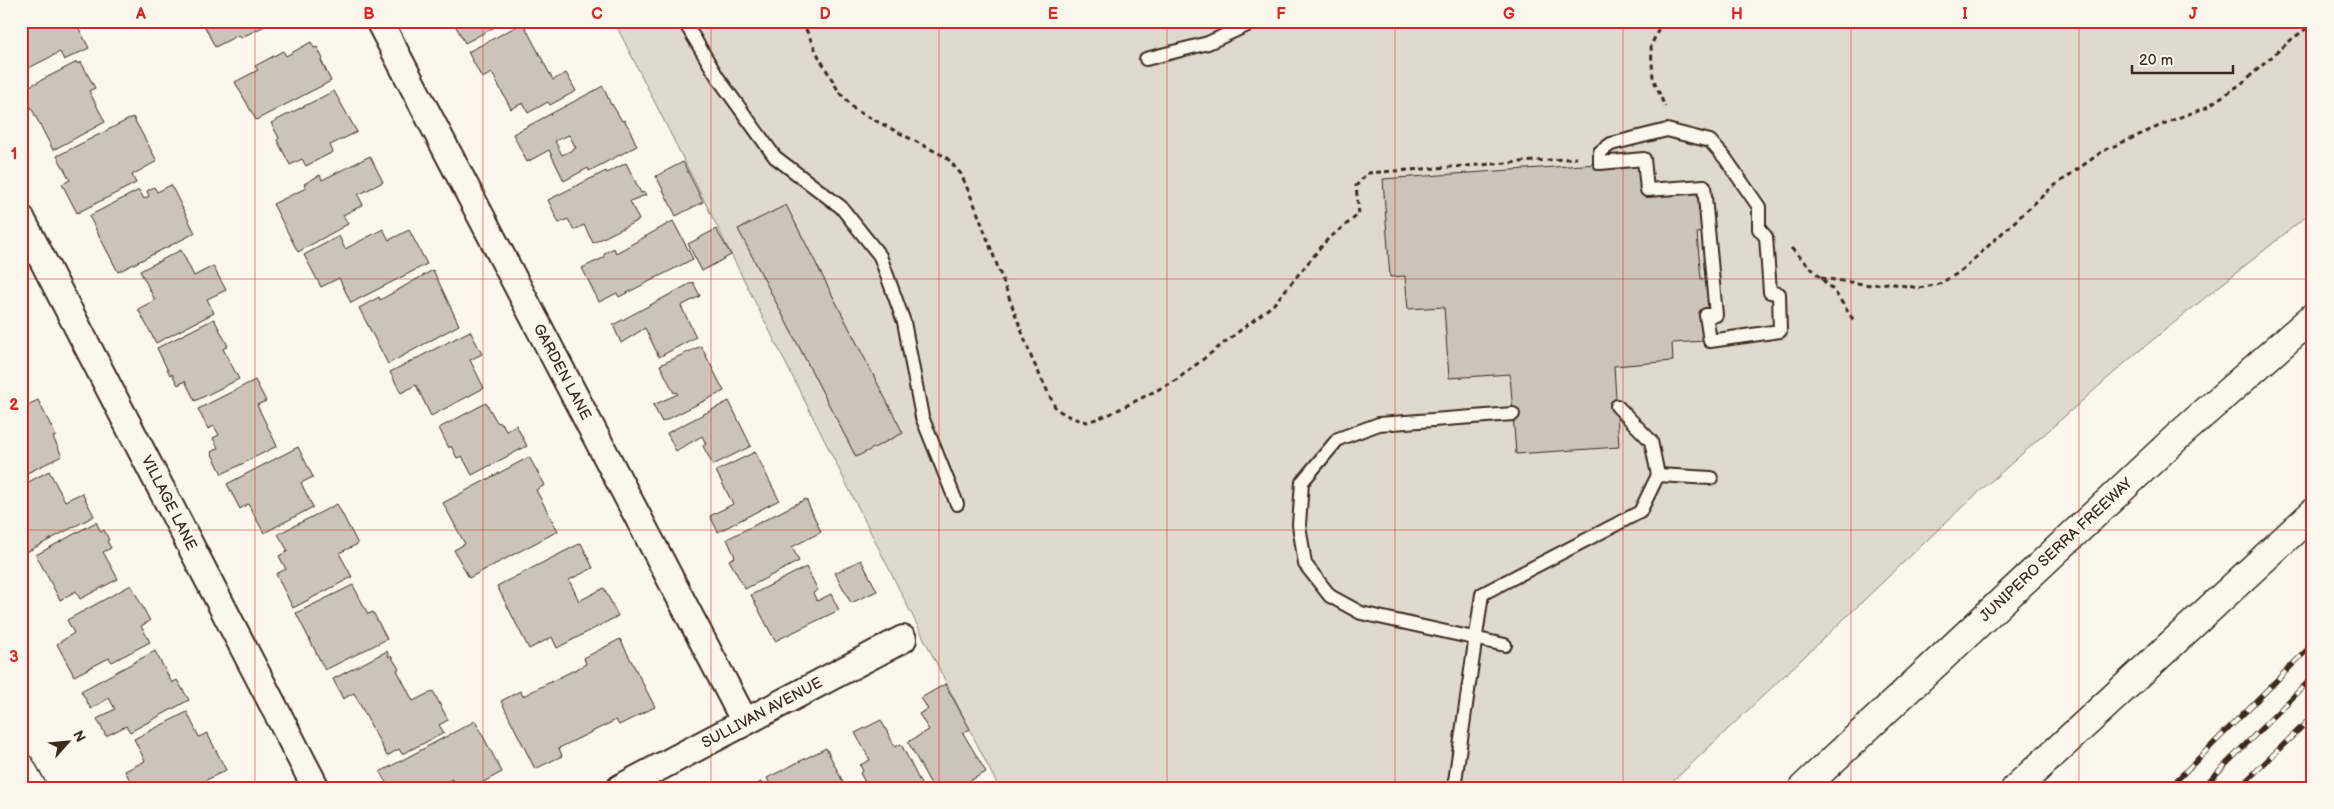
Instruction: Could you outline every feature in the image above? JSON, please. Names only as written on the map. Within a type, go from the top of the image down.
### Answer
[{"type":"main road","name":"JUNIPERO SERRA FREEWAY","points":[[1803,788],[2177,437],[2313,317]]},
{"type":"main road","points":[[2016,788],[2313,513]]},
{"type":"main road","points":[[21,768],[32,788]]},
{"type":"street","name":"GARDEN LANE","points":[[379,21],[745,722]]},
{"type":"street","name":"VILLAGE LANE","points":[[21,218],[316,788]]},
{"type":"street","name":"SULLIVAN AVENUE","points":[[620,788],[904,639]]},
{"type":"lane","points":[[684,21],[718,78],[775,157],[841,207],[880,256],[904,322],[922,417],[957,504]]},
{"type":"lane","points":[[1146,58],[1179,52],[1208,43],[1256,21]]},
{"type":"lane","points":[[1667,130],[1710,141],[1726,158],[1759,207],[1758,229],[1766,237],[1770,292],[1779,294],[1780,331],[1710,341],[1706,315],[1716,314],[1704,186],[1647,190],[1644,158],[1600,163],[1600,156],[1600,152],[1611,144],[1640,135],[1667,130]]},
{"type":"lane","points":[[1454,788],[1482,594],[1640,512],[1658,475],[1651,441],[1617,406]]},
{"type":"lane","points":[[1505,645],[1361,613],[1330,596],[1305,564],[1299,525],[1302,482],[1338,439],[1379,424],[1513,414]]},
{"type":"lane","points":[[1658,475],[1711,478]]},
{"type":"path","points":[[802,21],[819,57],[838,90],[855,110],[946,157],[961,174],[975,206],[1032,359],[1056,409],[1072,418],[1087,422],[1108,415],[1175,381],[1216,347],[1274,305],[1327,240],[1359,214],[1356,186],[1367,173],[1600,156]]},
{"type":"path","points":[[1821,278],[1871,285],[1888,283],[1919,288],[1939,284],[1960,272],[2050,189],[2103,152],[2175,118],[2205,108],[2241,84],[2292,38],[2313,24]]},
{"type":"shaded area","points":[[614,21],[2313,21],[2313,211],[2134,355],[1962,507],[1666,788],[999,788]]},
{"type":"building","points":[[21,21],[75,21],[89,48],[64,60],[60,52],[21,72]]},
{"type":"building","points":[[202,21],[270,21],[271,23],[240,38],[239,35],[215,47]]},
{"type":"building","points":[[453,21],[506,21],[465,43]]},
{"type":"building","points":[[523,23],[553,80],[566,73],[576,91],[550,105],[548,102],[528,113],[523,103],[511,109],[492,73],[482,78],[468,52]]},
{"type":"building","points":[[311,42],[314,48],[317,47],[331,81],[256,120],[235,82],[258,70],[255,66],[283,51],[286,56]]},
{"type":"building","points":[[77,62],[78,64],[81,62],[95,88],[89,91],[105,122],[53,150],[22,90]]},
{"type":"building","points":[[603,86],[611,105],[622,121],[624,120],[637,146],[589,171],[588,168],[564,181],[549,150],[527,162],[513,134]],"holes":[[[569,135],[576,148],[562,155],[555,141]]]},
{"type":"building","points":[[334,91],[357,132],[330,145],[333,152],[306,166],[302,159],[290,165],[277,140],[279,138],[271,123]]},
{"type":"building","points":[[133,117],[157,161],[132,175],[136,183],[77,213],[62,184],[70,180],[57,156]]},
{"type":"building","points":[[370,156],[383,182],[358,195],[363,205],[343,215],[348,224],[298,252],[273,204],[306,188],[304,184],[320,175],[322,180]]},
{"type":"building","points":[[1640,161],[1643,195],[1702,191],[1706,232],[1697,233],[1701,279],[1709,279],[1711,312],[1706,341],[1672,343],[1673,361],[1614,366],[1619,447],[1516,454],[1510,374],[1449,378],[1444,307],[1408,309],[1405,276],[1390,277],[1383,179]]},
{"type":"building","points":[[683,162],[703,202],[676,216],[656,176]]},
{"type":"building","points":[[626,163],[641,193],[644,192],[646,195],[630,201],[639,220],[593,243],[584,225],[574,230],[568,219],[559,223],[548,200]]},
{"type":"building","points":[[171,185],[195,233],[118,272],[89,216],[139,190],[144,199],[149,196],[147,191],[154,187],[157,192]]},
{"type":"building","points":[[786,205],[903,433],[856,457],[738,229]]},
{"type":"building","points":[[673,221],[693,259],[619,297],[617,293],[599,302],[582,268],[603,258],[605,253],[614,248],[616,253]]},
{"type":"building","points":[[383,229],[389,240],[409,230],[427,264],[351,303],[339,278],[321,287],[304,255],[339,236],[345,249]]},
{"type":"building","points":[[716,229],[731,255],[702,271],[688,244]]},
{"type":"building","points":[[181,250],[194,276],[213,266],[226,290],[207,299],[214,313],[156,343],[138,309],[155,300],[140,271]]},
{"type":"building","points":[[433,270],[459,325],[388,364],[359,308],[379,297],[380,300]]},
{"type":"building","points":[[693,282],[700,296],[681,306],[696,337],[659,357],[645,328],[621,343],[613,325]]},
{"type":"building","points":[[214,319],[228,346],[223,349],[239,379],[195,401],[185,381],[178,385],[172,374],[170,375],[157,348]]},
{"type":"building","points":[[470,331],[482,354],[470,360],[484,388],[431,416],[416,385],[401,393],[390,372]]},
{"type":"building","points":[[701,346],[724,391],[662,422],[653,405],[678,394],[674,393],[660,365]]},
{"type":"building","points":[[255,380],[266,401],[257,405],[277,446],[222,474],[211,452],[218,448],[213,438],[219,435],[214,426],[208,429],[198,409]]},
{"type":"building","points":[[38,400],[56,436],[53,437],[62,456],[21,476],[21,408]]},
{"type":"building","points":[[729,401],[751,446],[713,465],[703,446],[706,444],[702,436],[676,451],[667,433]]},
{"type":"building","points":[[486,403],[497,422],[503,424],[506,431],[516,425],[527,446],[472,475],[462,456],[457,458],[451,446],[449,448],[439,428]]},
{"type":"building","points":[[298,447],[313,477],[301,483],[313,507],[264,533],[248,504],[240,509],[227,484]]},
{"type":"building","points":[[755,452],[779,500],[718,532],[710,516],[733,504],[716,471]]},
{"type":"building","points":[[529,457],[545,485],[536,490],[558,531],[469,578],[454,550],[465,544],[443,503]]},
{"type":"building","points":[[49,471],[65,501],[82,493],[94,516],[21,555],[21,486]]},
{"type":"building","points":[[806,499],[821,532],[792,547],[799,561],[745,589],[729,560],[735,557],[727,539]]},
{"type":"building","points":[[337,504],[358,544],[339,553],[352,577],[293,608],[276,574],[286,569],[279,556],[288,551],[278,534]]},
{"type":"building","points":[[96,522],[101,532],[104,530],[109,540],[107,541],[111,548],[103,552],[118,579],[80,599],[76,591],[60,600],[36,555]]},
{"type":"building","points":[[581,543],[593,568],[569,580],[579,601],[604,588],[618,616],[557,648],[552,637],[529,649],[497,586]]},
{"type":"building","points":[[861,560],[877,591],[851,603],[835,573]]},
{"type":"building","points":[[806,567],[818,590],[813,593],[817,601],[831,594],[839,610],[775,641],[751,595]]},
{"type":"building","points":[[131,585],[150,621],[141,626],[150,642],[112,662],[109,658],[74,676],[57,644],[74,633],[67,620]]},
{"type":"building","points":[[353,585],[368,614],[373,612],[387,639],[325,670],[296,613]]},
{"type":"building","points":[[620,639],[655,707],[619,725],[616,720],[559,748],[562,756],[535,769],[501,701],[520,691],[523,696],[586,664],[584,658]]},
{"type":"building","points":[[155,651],[172,683],[177,680],[189,700],[130,732],[126,726],[106,736],[97,719],[115,709],[109,698],[91,709],[81,691]]},
{"type":"building","points":[[387,651],[389,657],[391,656],[399,669],[397,670],[413,701],[433,691],[448,720],[439,725],[444,733],[402,754],[399,749],[387,756],[354,693],[343,699],[333,679]]},
{"type":"building","points":[[945,684],[970,729],[963,733],[986,772],[957,788],[933,788],[908,742],[929,730],[919,714],[928,709],[921,698]]},
{"type":"building","points":[[187,712],[199,737],[207,733],[226,770],[191,788],[134,788],[125,771],[145,761],[134,739]]},
{"type":"building","points":[[881,720],[895,747],[901,744],[923,788],[868,788],[860,773],[863,771],[860,765],[870,760],[855,733]]},
{"type":"building","points":[[475,721],[502,772],[472,788],[457,788],[452,779],[436,788],[389,788],[380,772]]},
{"type":"building","points":[[826,748],[846,788],[772,788],[767,778]]},
{"type":"building","points":[[761,782],[764,788],[750,788]]},
{"type":"railway","points":[[2169,788],[2313,644]]},
{"type":"railway","points":[[2202,788],[2313,677]]},
{"type":"railway","points":[[2239,788],[2313,716]]}]
